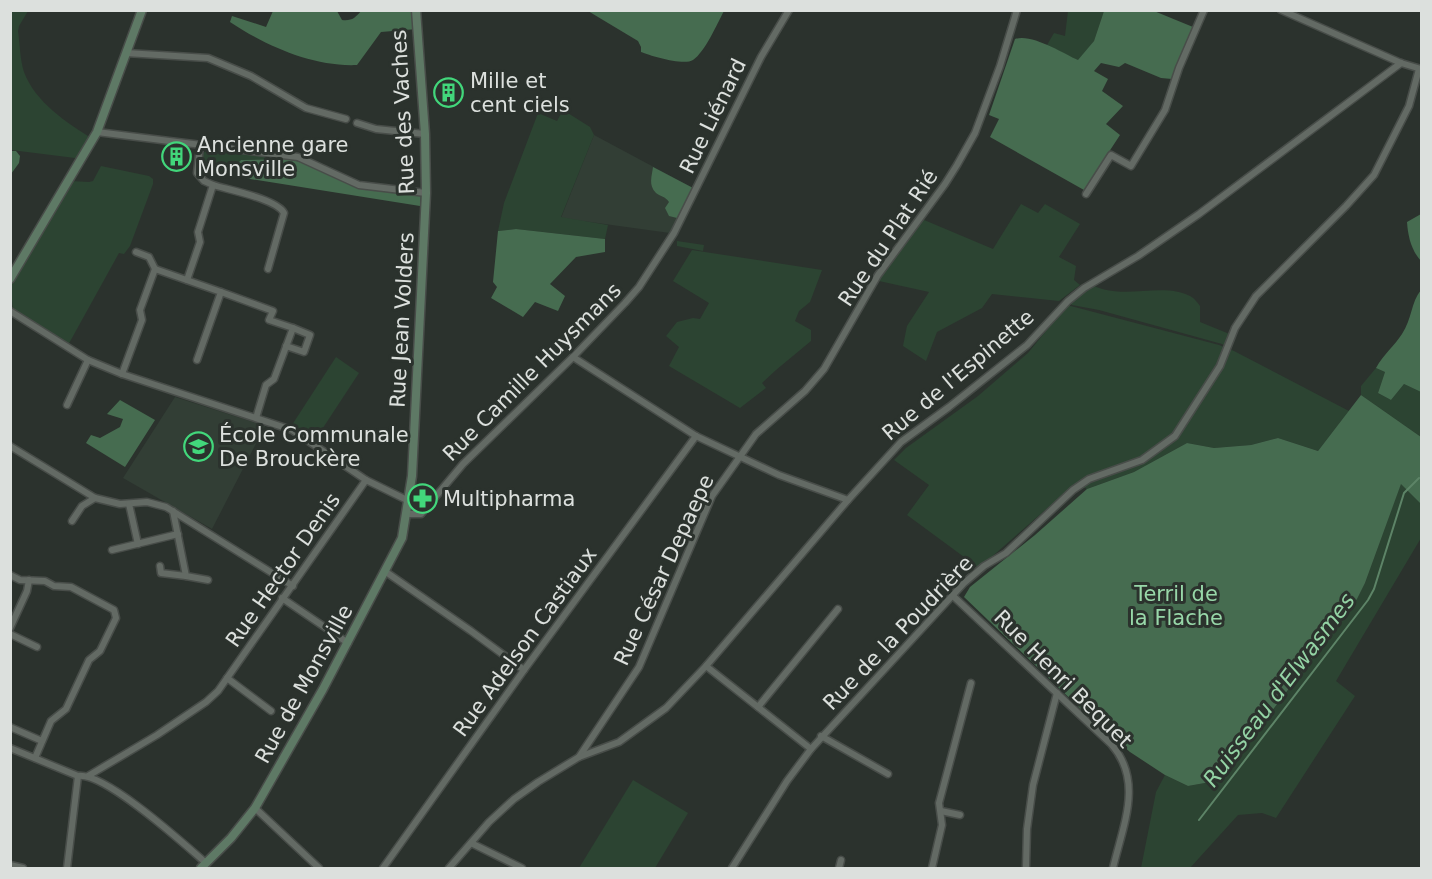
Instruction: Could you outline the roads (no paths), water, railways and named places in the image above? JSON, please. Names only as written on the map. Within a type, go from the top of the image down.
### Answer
[{"type":"street","points":[[10,279],[97,132],[142,10]]},
{"type":"street","name":"Rue des Vaches","points":[[416,10],[425,134],[425,212]]},
{"type":"street","name":"Rue Liénard","points":[[670,238],[764,50],[789,10]]},
{"type":"street","name":"Rue du Plat Rié","points":[[740,456],[756,434],[817,379],[831,359],[878,275],[945,184],[975,133],[1000,66],[1017,10]]},
{"type":"street","points":[[1086,194],[1111,155],[1131,166],[1165,110],[1179,69],[1204,10]]},
{"type":"street","points":[[1281,10],[1401,63],[1420,69]]},
{"type":"street","points":[[126,53],[208,58],[251,76],[306,108],[346,119]]},
{"type":"street","name":"Rue de l'Espinette","points":[[579,757],[619,742],[666,708],[706,666],[893,449],[1027,345],[1068,301],[1084,288],[1138,256],[1199,214],[1401,63]]},
{"type":"street","name":"Rue de la Poudrière","points":[[732,868],[787,781],[821,736],[974,573],[1006,553],[1081,484],[1142,460],[1174,436],[1220,366],[1235,328],[1256,296],[1374,175],[1409,106],[1420,69]]},
{"type":"street","points":[[357,123],[376,129],[425,134]]},
{"type":"street","points":[[97,132],[298,157],[359,185],[426,193]]},
{"type":"street","points":[[200,146],[197,173],[204,181],[264,200],[282,209],[284,213],[268,269]]},
{"type":"street","points":[[187,280],[200,242],[198,232],[213,185]]},
{"type":"street","name":"Rue Jean Volders","points":[[409,501],[425,212]]},
{"type":"street","name":"Rue Camille Huysmans","points":[[406,514],[421,514],[463,464],[625,303],[670,238]]},
{"type":"street","points":[[122,374],[142,320],[141,310],[154,269],[149,257],[136,252]]},
{"type":"street","points":[[154,269],[273,310],[269,320],[310,335],[304,352],[286,345]]},
{"type":"street","points":[[197,360],[221,292]]},
{"type":"street","points":[[10,311],[88,360],[122,374],[292,430],[366,480],[409,501]]},
{"type":"street","points":[[256,418],[266,385],[274,379],[293,328]]},
{"type":"street","points":[[573,357],[696,436],[779,475],[848,500]]},
{"type":"street","points":[[66,405],[88,360]]},
{"type":"street","name":"Rue Adelson Castiaux","points":[[383,868],[524,670],[696,436]]},
{"type":"street","points":[[10,446],[95,498],[114,503],[157,504],[173,511],[293,585]]},
{"type":"street","name":"Rue César Depaepe","points":[[579,757],[639,667],[708,506],[740,456]]},
{"type":"street","name":"Rue Hector Denis","points":[[88,776],[157,735],[206,702],[218,691],[366,480]]},
{"type":"street","points":[[72,521],[82,506],[95,498]]},
{"type":"street","name":"Rue de Monsville","points":[[203,866],[231,838],[255,808],[323,689],[386,572],[402,537],[409,501]]},
{"type":"street","points":[[129,504],[138,544]]},
{"type":"street","points":[[173,511],[186,576]]},
{"type":"street","points":[[112,550],[177,534]]},
{"type":"street","points":[[159,566],[161,573],[208,580]]},
{"type":"street","points":[[386,572],[524,670]]},
{"type":"street","points":[[10,575],[20,580],[45,581],[54,586],[71,587],[114,610],[116,618],[100,651],[89,660],[66,709],[51,721],[35,758]]},
{"type":"street","points":[[10,628],[27,591],[29,580]]},
{"type":"street","name":"Rue Henri Bequet","points":[[952,595],[1111,744],[1124,762],[1129,774],[1128,801],[1113,868]]},
{"type":"street","points":[[282,598],[348,643]]},
{"type":"street","points":[[758,707],[838,609]]},
{"type":"street","points":[[10,634],[37,647]]},
{"type":"street","points":[[706,666],[811,749]]},
{"type":"street","name":"Rue Hector Denis","points":[[227,678],[271,711]]},
{"type":"street","points":[[932,868],[942,825],[939,803],[971,683]]},
{"type":"street","points":[[1026,866],[1027,829],[1033,784],[1057,693]]},
{"type":"street","points":[[10,727],[42,741]]},
{"type":"street","name":"Rue de la Poudrière","points":[[821,736],[888,774]]},
{"type":"street","points":[[10,748],[78,776],[88,776],[105,785],[146,813],[203,866]]},
{"type":"street","points":[[449,868],[489,822],[514,799],[579,757]]},
{"type":"street","points":[[67,868],[78,776]]},
{"type":"street","points":[[255,808],[319,868]]},
{"type":"street","points":[[941,811],[960,815]]},
{"type":"street","points":[[471,843],[522,868]]},
{"type":"street","points":[[839,868],[841,860]]},
{"type":"street","points":[[10,865],[23,868]]},
{"type":"waterway","name":"Ruisseau d'Elwasmes","points":[[1199,820],[1368,600],[1374,589],[1404,493],[1419,478]]},
{"type":"place","name":"Mille et cent ciels","points":[[449,93]]},
{"type":"place","name":"Ancienne gare Monsville","points":[[176,157]]},
{"type":"place","name":"École Communale De Brouckère","points":[[198,447]]},
{"type":"place","name":"Multipharma","points":[[422,499]]},
{"type":"park label","name":"Terril de la Flache","points":[[1176,606]]}]
